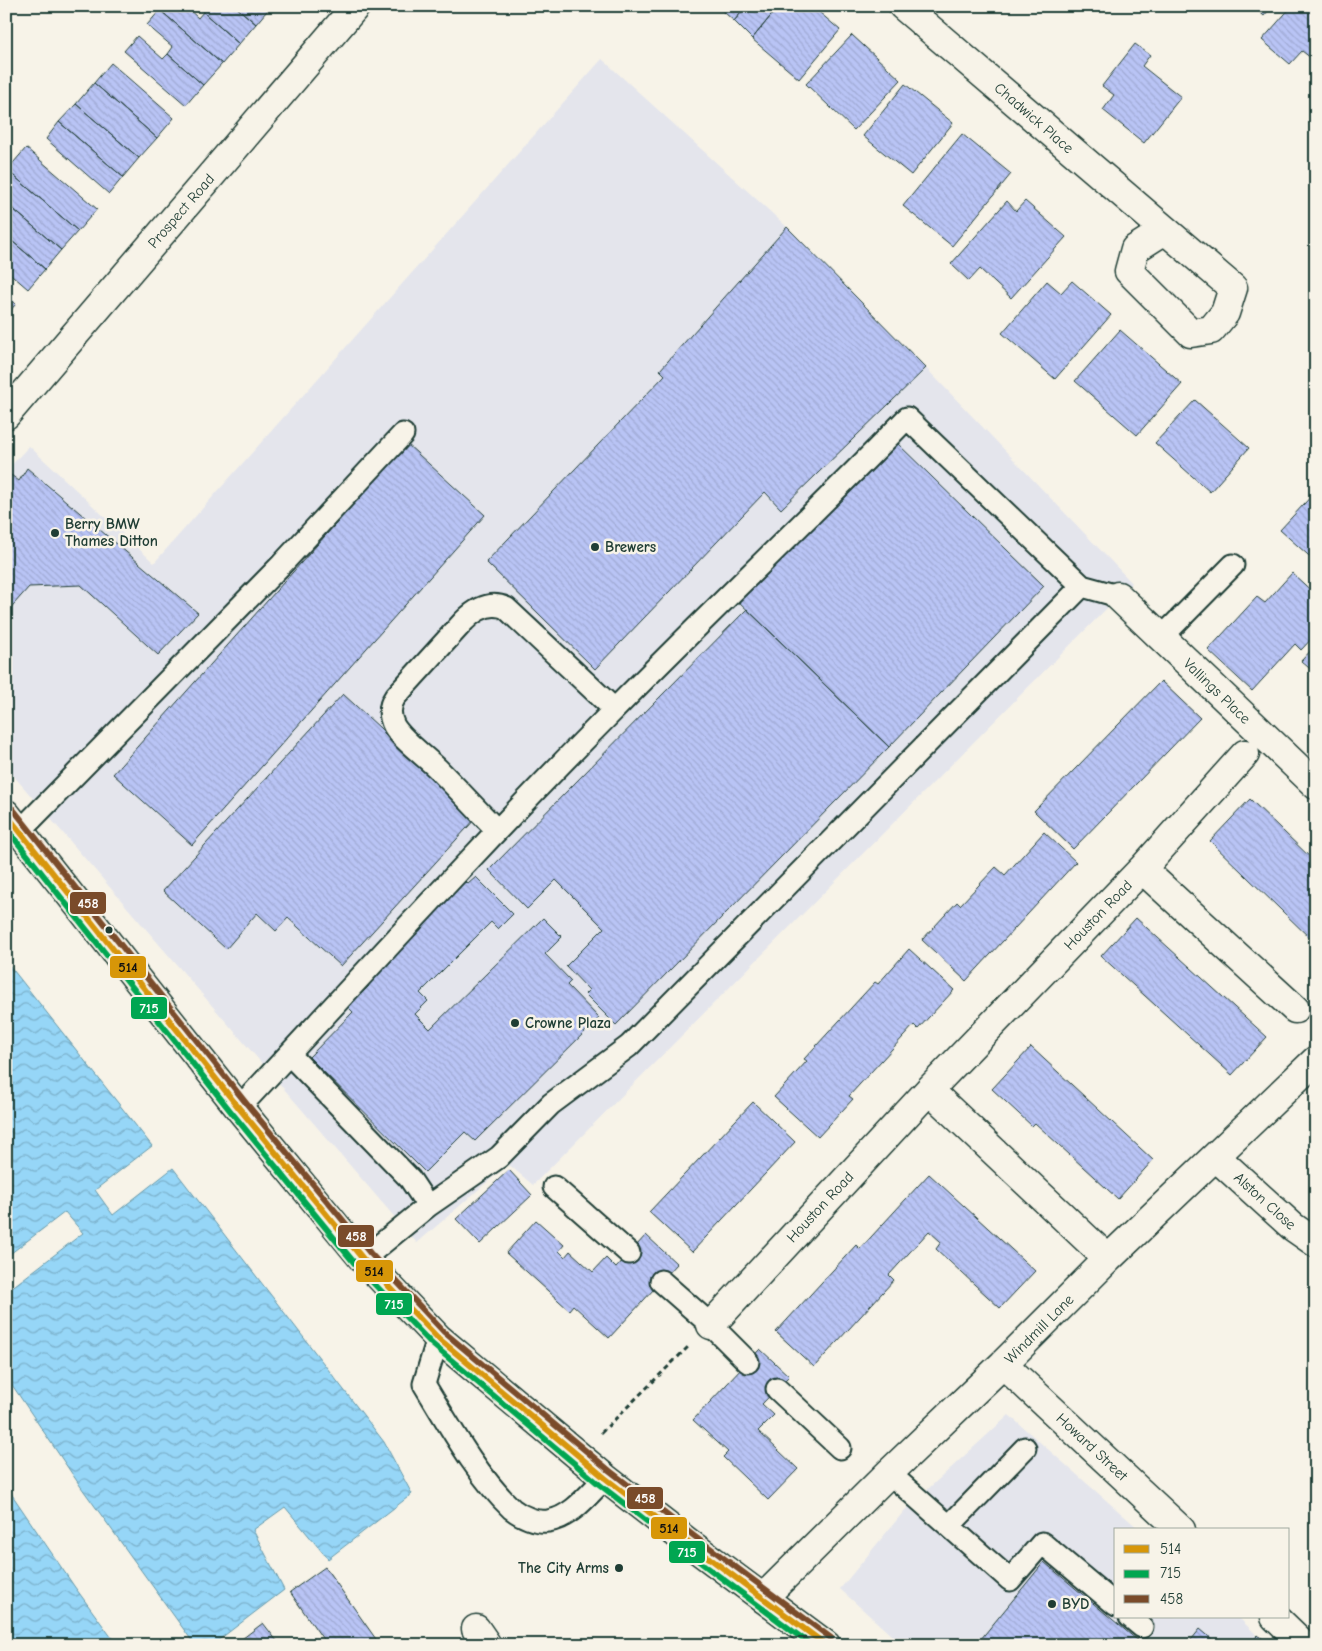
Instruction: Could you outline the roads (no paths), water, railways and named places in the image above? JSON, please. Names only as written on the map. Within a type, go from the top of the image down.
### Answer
[{"type":"street","name":"Prospect Road","points":[[6,415],[356,6]]},
{"type":"street","name":"Chadwick Place","points":[[903,6],[1165,230]]},
{"type":"street","name":"Vallings Place","points":[[1118,596],[1316,785]]},
{"type":"street","name":"Houston Road","points":[[710,1325],[929,1090],[1142,869],[1245,754]]},
{"type":"street","points":[[13,822],[239,1108],[363,1259],[438,1338],[577,1456],[826,1645]]},
{"type":"street","name":"Houston Road","points":[[1142,869],[1295,1009]]},
{"type":"street","name":"Windmill Lane","points":[[762,1598],[1316,1060]]},
{"type":"street","points":[[929,1090],[1108,1260]]},
{"type":"street","name":"Alston Close","points":[[1216,1157],[1293,1228],[1316,1243]]},
{"type":"street","name":"Howard Street","points":[[1003,1364],[1179,1528]]},
{"type":"street","points":[[1275,1618],[1304,1645]]},
{"type":"lane","points":[[239,1108],[497,830],[614,709],[848,479],[907,418],[1082,586],[1118,596]]},
{"type":"lane","points":[[13,822],[275,571],[404,434]]},
{"type":"lane","points":[[1161,638],[1233,564]]},
{"type":"lane","points":[[363,1259],[428,1206],[499,1157],[551,1104],[629,1046],[1082,586]]},
{"type":"lane","points":[[497,830],[407,740],[395,727],[390,716],[391,704],[395,697],[470,614],[485,606],[500,605],[506,608],[614,709]]},
{"type":"lane","points":[[289,1054],[410,1178],[428,1206]]},
{"type":"lane","points":[[554,1187],[629,1253]]},
{"type":"lane","points":[[661,1282],[710,1325],[748,1362]]},
{"type":"lane","points":[[438,1338],[424,1384],[486,1480],[514,1510],[536,1521],[560,1518],[575,1508],[605,1478]]},
{"type":"lane","points":[[777,1389],[840,1448]]},
{"type":"lane","points":[[948,1526],[1025,1448]]},
{"type":"lane","points":[[889,1474],[1010,1580],[1042,1544],[1114,1603]]},
{"type":"water","points":[[6,961],[152,1146],[95,1190],[113,1215],[173,1168],[384,1442],[412,1494],[328,1559],[285,1507],[253,1530],[284,1590],[212,1645],[195,1645],[81,1487],[6,1376],[6,1292],[83,1233],[65,1212],[6,1257]]},
{"type":"water","points":[[6,1486],[74,1586],[117,1645],[6,1645]]},
{"type":"place","name":"Berry BMW Thames Ditton","points":[[55,533]]},
{"type":"place","name":"Brewers","points":[[595,547]]},
{"type":"place","name":"Crowne Plaza","points":[[515,1023]]},
{"type":"place","name":"The City Arms","points":[[619,1568]]},
{"type":"place","name":"BYD","points":[[1052,1604]]}]
